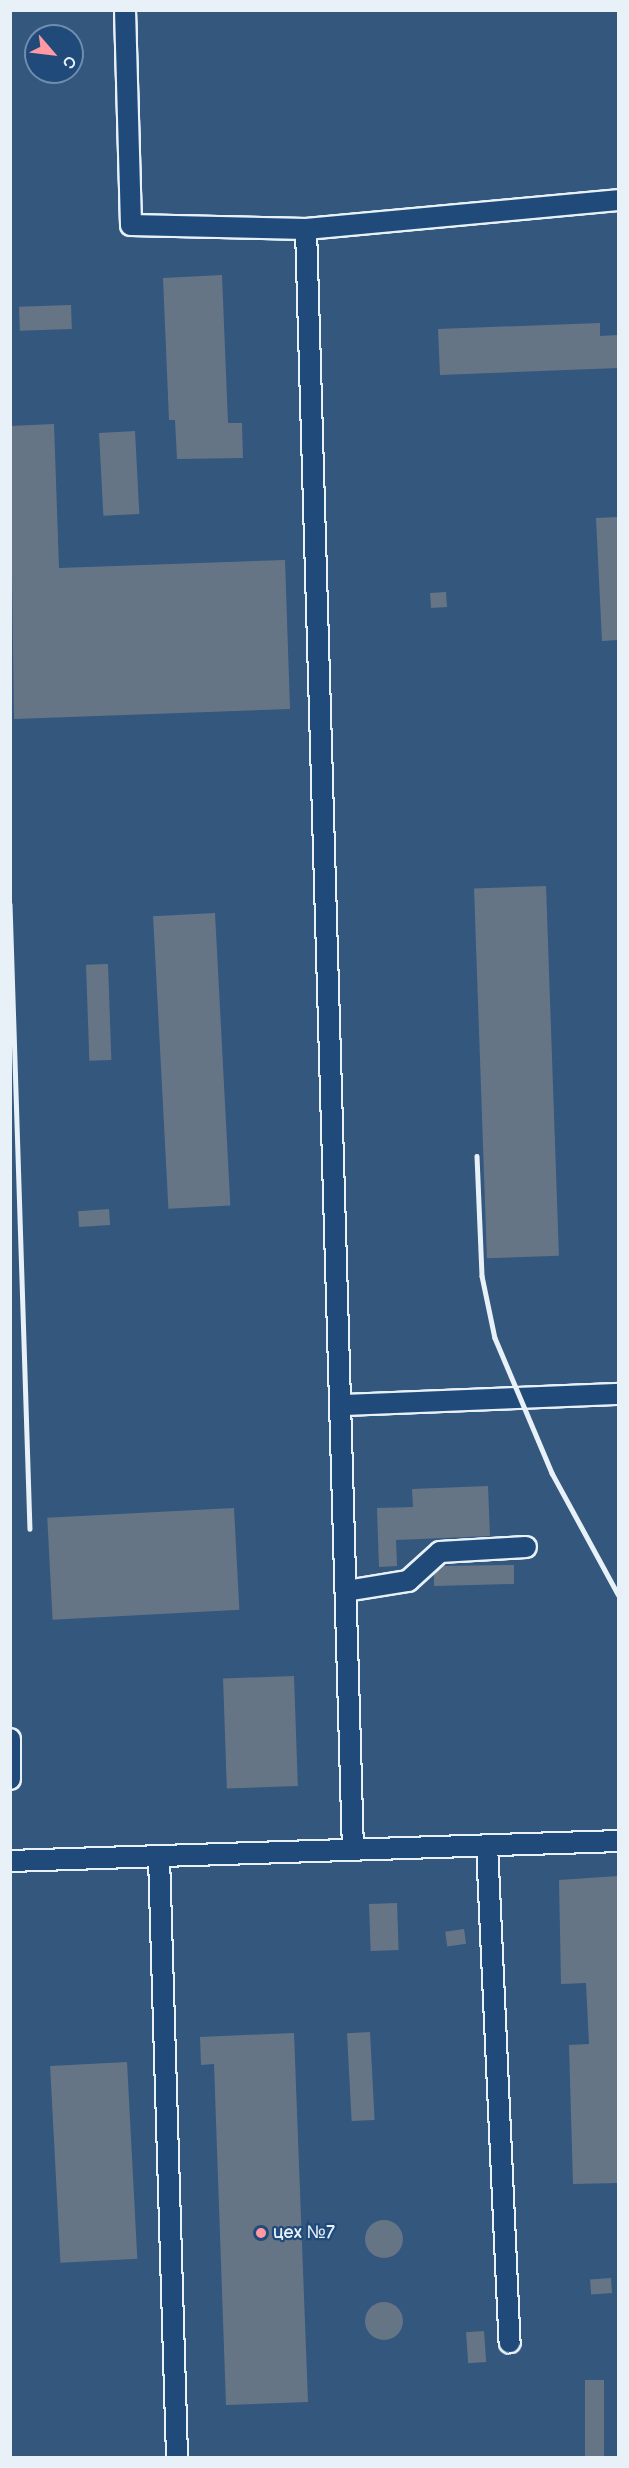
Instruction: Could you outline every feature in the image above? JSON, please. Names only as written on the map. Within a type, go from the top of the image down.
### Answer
[{"type":"lane","points":[[125,10],[131,225],[306,230],[618,200]]},
{"type":"lane","points":[[306,230],[342,1405],[352,1850]]},
{"type":"lane","points":[[342,1405],[618,1394]]},
{"type":"lane","points":[[346,1591],[408,1581],[440,1552],[526,1548]]},
{"type":"lane","points":[[10,1739],[10,1779]]},
{"type":"lane","points":[[10,1860],[618,1841]]},
{"type":"lane","points":[[487,1845],[510,2342]]},
{"type":"lane","points":[[159,1857],[177,2457]]},
{"type":"shaded area","points":[[11,11],[618,11],[618,2457],[11,2457]]},
{"type":"building","points":[[222,275],[228,423],[242,423],[243,458],[177,459],[175,420],[169,420],[163,278]]},
{"type":"building","points":[[71,305],[72,329],[20,331],[19,307]]},
{"type":"building","points":[[600,323],[600,336],[618,335],[618,368],[440,375],[438,329]]},
{"type":"building","points":[[54,424],[59,568],[285,560],[290,709],[14,719],[10,426]]},
{"type":"building","points":[[135,431],[139,514],[103,516],[99,433]]},
{"type":"building","points":[[618,517],[618,640],[602,641],[596,518]]},
{"type":"building","points":[[446,592],[447,607],[431,608],[430,593]]},
{"type":"building","points":[[546,886],[559,1256],[487,1258],[474,889]]},
{"type":"building","points":[[215,913],[230,1206],[168,1209],[153,916]]},
{"type":"building","points":[[108,964],[111,1060],[89,1061],[86,965]]},
{"type":"building","points":[[109,1209],[110,1225],[79,1227],[78,1211]]},
{"type":"building","points":[[488,1486],[490,1536],[396,1540],[397,1566],[379,1567],[377,1508],[413,1507],[412,1489]]},
{"type":"building","points":[[234,1508],[239,1610],[53,1620],[47,1518]]},
{"type":"building","points":[[514,1565],[514,1584],[434,1586],[434,1573],[442,1566]]},
{"type":"building","points":[[294,1676],[298,1786],[227,1788],[223,1678]]},
{"type":"building","points":[[618,1876],[618,2183],[573,2184],[569,2045],[589,2044],[586,1983],[561,1984],[559,1880]]},
{"type":"building","points":[[397,1903],[399,1950],[371,1951],[369,1904]]},
{"type":"building","points":[[464,1929],[466,1944],[447,1946],[445,1932]]},
{"type":"building","points":[[370,2032],[375,2120],[352,2121],[347,2033]]},
{"type":"building","name":"цех №7","points":[[294,2033],[308,2402],[226,2405],[214,2064],[201,2065],[200,2037]]},
{"type":"building","points":[[127,2062],[137,2259],[60,2263],[50,2066]]},
{"type":"building","points":[[384,2220],[391,2221],[397,2226],[402,2232],[402,2246],[397,2252],[391,2257],[384,2258],[377,2257],[371,2252],[366,2246],[365,2239],[366,2232],[371,2226],[377,2221]]},
{"type":"building","points":[[611,2278],[612,2293],[591,2294],[590,2279]]},
{"type":"building","points":[[384,2302],[391,2303],[397,2308],[402,2314],[402,2328],[397,2334],[391,2339],[384,2340],[377,2339],[371,2334],[366,2328],[365,2321],[366,2314],[371,2308],[377,2303]]},
{"type":"building","points":[[484,2331],[486,2362],[468,2363],[466,2332]]},
{"type":"building","points":[[585,2380],[604,2380],[604,2457],[585,2457]]},
{"type":"railway","points":[[10,904],[30,1529]]},
{"type":"railway","points":[[477,1156],[482,1276],[495,1338],[552,1473],[618,1594]]},
{"type":"place","name":"цех №7","points":[[261,2233]]}]
